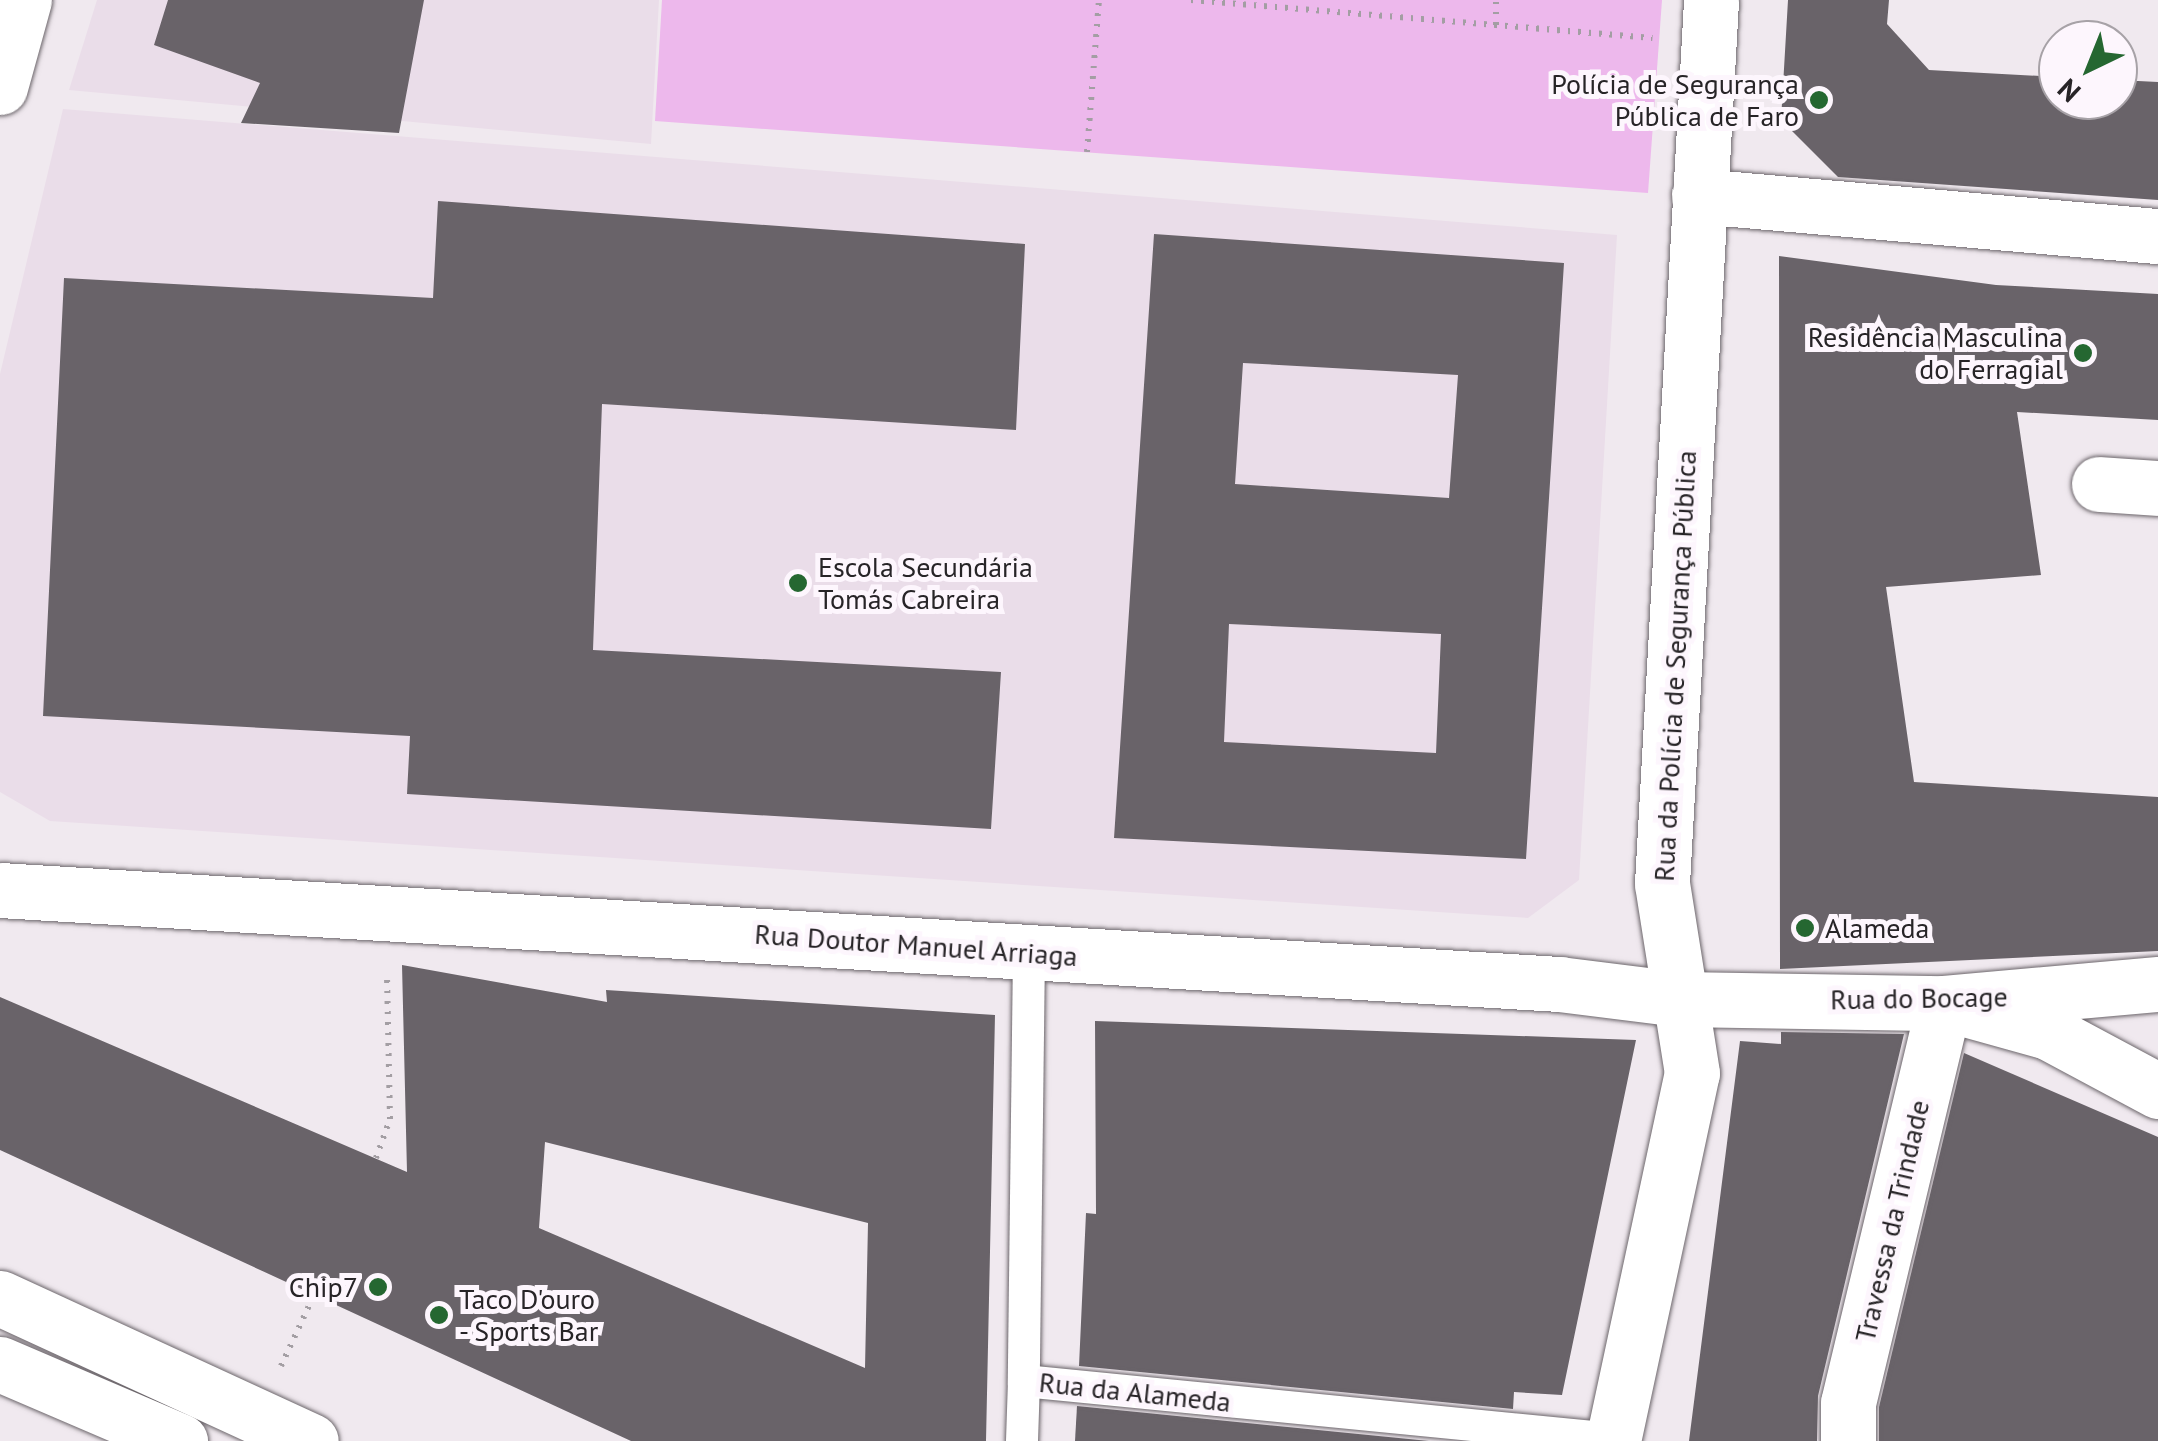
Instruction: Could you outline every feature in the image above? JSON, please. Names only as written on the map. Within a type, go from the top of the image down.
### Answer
[{"type":"street","points":[[0,88],[24,0]]},
{"type":"street","name":"Rua da Polícia de Segurança Pública","points":[[1613,1440],[1692,1073],[1662,883],[1710,21]]},
{"type":"street","points":[[1698,196],[2158,236]]},
{"type":"street","points":[[2099,484],[2158,488]]},
{"type":"street","name":"Rua Doutor Manuel Arriaga","points":[[2,862],[151,897],[1559,984],[1679,999]]},
{"type":"street","name":"Rua do Bocage","points":[[1679,999],[1944,1003],[2158,984]]},
{"type":"street","points":[[1944,1003],[2048,1032],[2158,1091]]},
{"type":"street","name":"Travessa da Trindade","points":[[1848,1441],[1848,1403],[1944,1003]]},
{"type":"street","points":[[0,1298],[311,1441]]},
{"type":"street","points":[[0,1364],[180,1441]]},
{"type":"lane","name":"Rua da Alameda","points":[[1029,952],[1024,1381],[1613,1440]]},
{"type":"lane","points":[[1022,1441],[1024,1381]]},
{"type":"path","points":[[1087,152],[1099,0]]},
{"type":"path","points":[[1191,0],[1496,25],[1710,21]]},
{"type":"path","points":[[1496,0],[1496,25]]},
{"type":"path","points":[[376,1158],[390,1119],[385,912]]},
{"type":"path","points":[[258,1416],[314,1295]]},
{"type":"shaded area","points":[[97,0],[659,0],[651,144],[69,90]]},
{"type":"shaded area","points":[[662,0],[1662,0],[1648,193],[655,121]]},
{"type":"shaded area","name":"Escola Secundária Tomás Cabreira","points":[[63,109],[1617,235],[1579,880],[1528,918],[50,821],[0,792],[0,374]]},
{"type":"building","points":[[168,0],[424,0],[399,133],[241,123],[260,83],[154,45]]},
{"type":"building","points":[[1788,0],[1889,0],[1887,24],[1929,70],[2038,76],[2038,120],[2138,120],[2138,81],[2158,82],[2158,200],[1838,177],[1781,120]]},
{"type":"building","name":"Escola Secundária Tomás Cabreira","points":[[438,201],[1025,244],[1016,430],[602,404],[593,650],[1001,672],[991,829],[407,794],[410,736],[43,716],[64,278],[433,298]]},
{"type":"building","points":[[1154,234],[1564,263],[1526,859],[1114,838]],"holes":[[[1243,363],[1458,375],[1449,498],[1235,484]],[[1229,624],[1441,634],[1436,753],[1224,742]]]},
{"type":"building","points":[[1779,256],[1996,285],[2158,294],[2158,420],[2017,412],[2041,575],[1886,587],[1914,782],[2158,797],[2158,951],[1780,969]]},
{"type":"building","points":[[402,965],[607,1002],[606,990],[995,1015],[986,1441],[631,1441],[0,1150],[0,997],[407,1172]],"holes":[[[545,1142],[868,1223],[865,1368],[539,1228]]]},
{"type":"building","points":[[1095,1021],[1636,1040],[1562,1395],[1514,1392],[1513,1409],[1079,1366],[1086,1213],[1096,1214]]},
{"type":"building","points":[[1781,1032],[1904,1034],[1818,1396],[1817,1441],[1689,1441],[1740,1041],[1781,1044]]},
{"type":"building","points":[[1964,1053],[2158,1137],[2158,1441],[1879,1441],[1879,1407]]},
{"type":"building","points":[[1077,1406],[1429,1441],[1075,1441]]},
{"type":"place","name":"Polícia de Segurança Pública de Faro","points":[[1819,100]]},
{"type":"place","name":"Residência Masculina do Ferragial","points":[[2083,353]]},
{"type":"place","name":"Escola Secundária Tomás Cabreira","points":[[798,583]]},
{"type":"place","name":"Alameda","points":[[1805,928]]},
{"type":"place","name":"Chip7","points":[[378,1287]]},
{"type":"place","name":"Taco D'ouro - Sports Bar","points":[[439,1315]]}]
